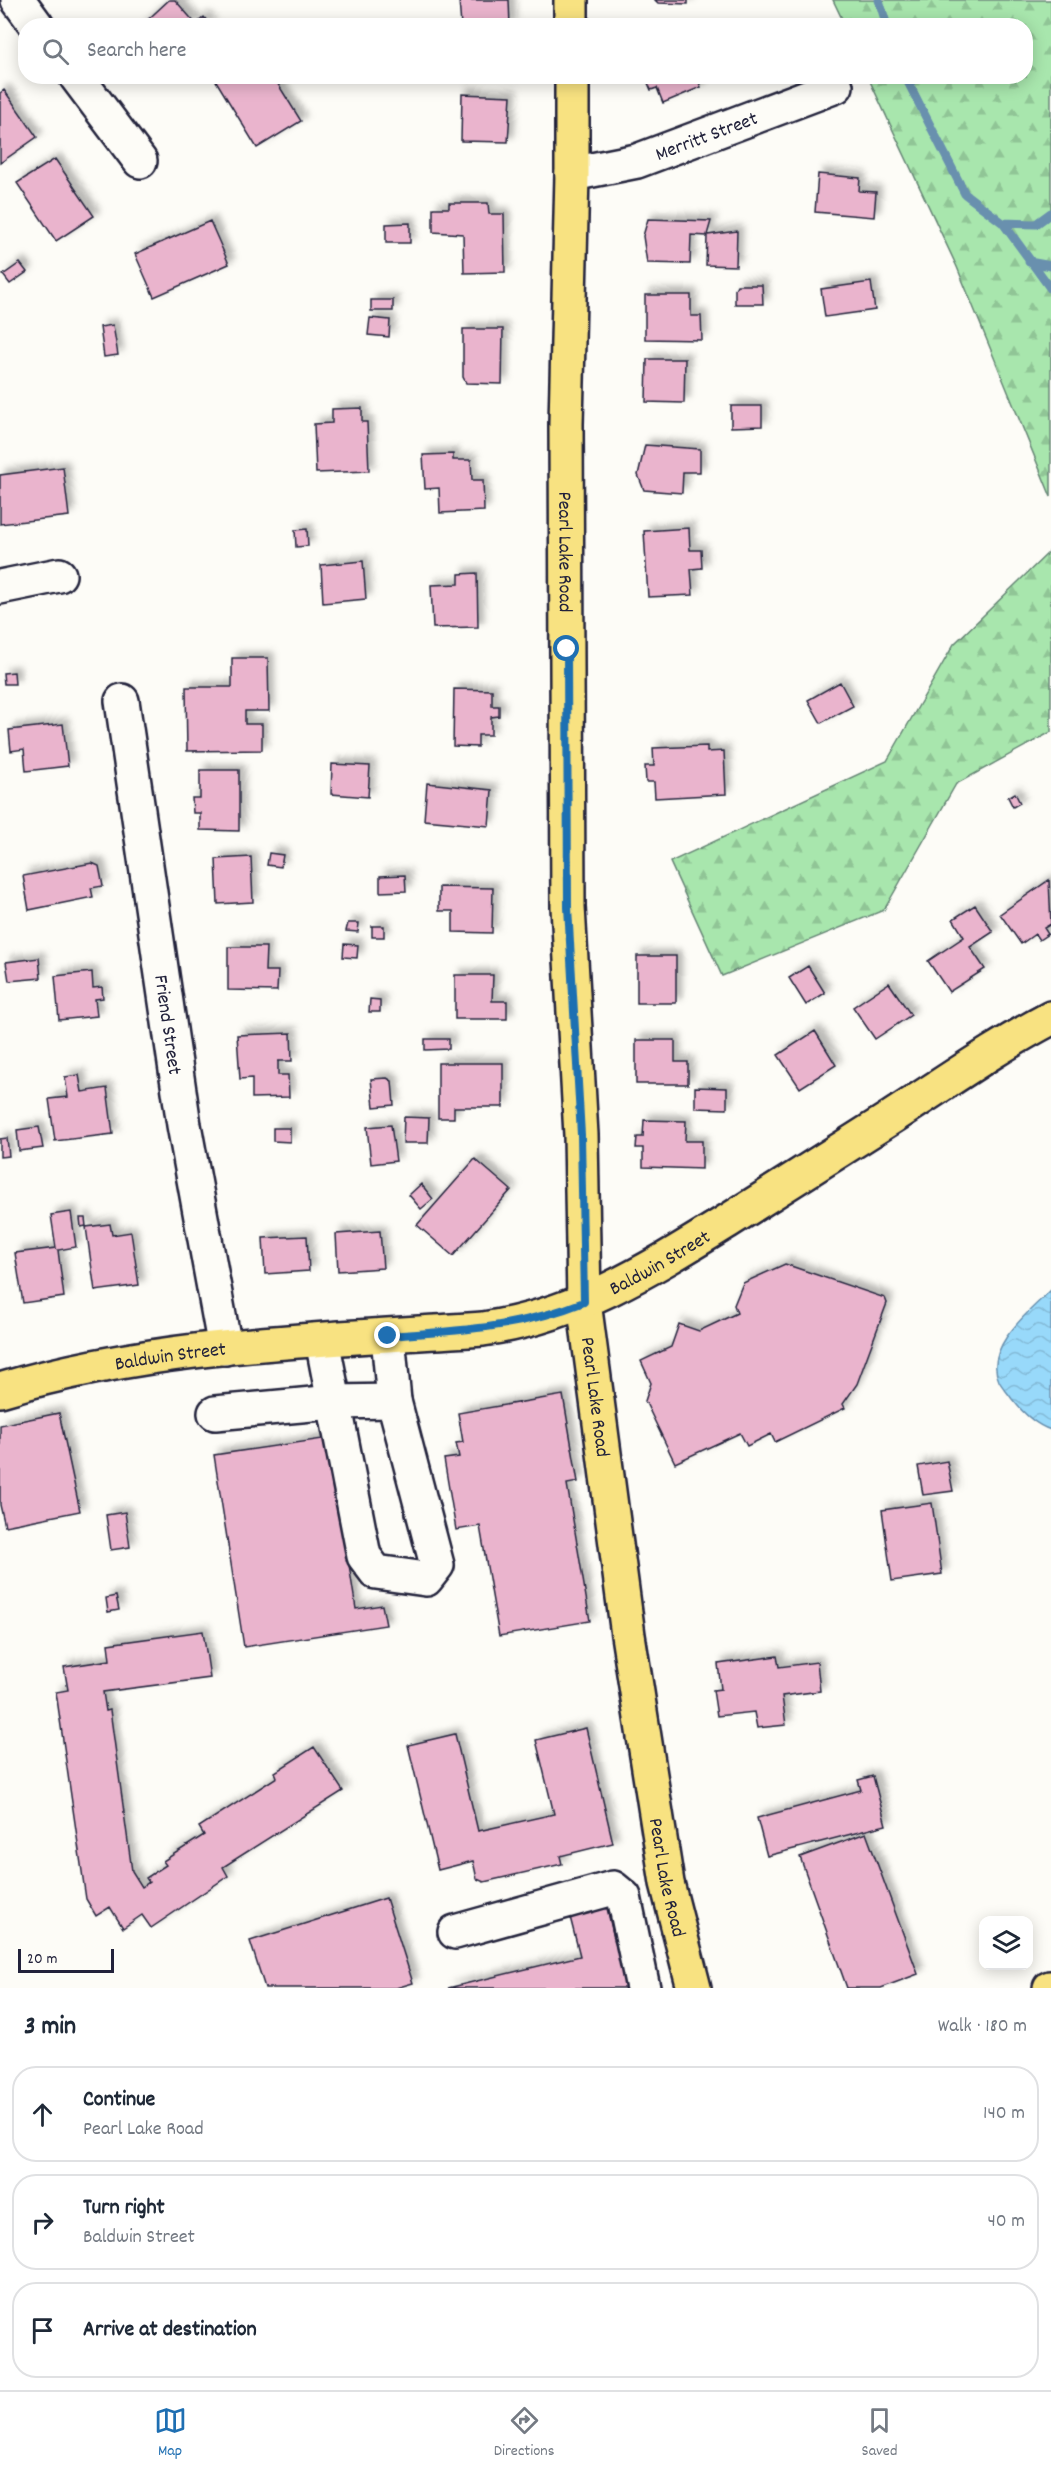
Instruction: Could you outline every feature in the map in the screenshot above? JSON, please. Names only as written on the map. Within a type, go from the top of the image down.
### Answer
[{"type":"main road","points":[[571,0],[571,18]]},
{"type":"main road","name":"Pearl Lake Road","points":[[572,84],[566,424],[568,907],[581,1135],[584,1302],[628,1635],[667,1883],[694,1988]]},
{"type":"main road","name":"Baldwin Street","points":[[0,1390],[80,1369],[173,1353],[503,1326],[542,1317],[584,1302],[643,1273],[829,1158],[995,1050],[1051,1018]]},
{"type":"street","points":[[18,0],[32,18]]},
{"type":"street","points":[[82,84],[140,161]]},
{"type":"street","name":"Merritt Street","points":[[572,174],[637,161],[836,86]]},
{"type":"street","points":[[0,588],[59,575]]},
{"type":"street","name":"Friend Street","points":[[122,701],[184,1125],[225,1348]]},
{"type":"street","points":[[322,1340],[364,1556],[376,1572],[426,1579],[437,1565],[394,1401],[388,1336]]},
{"type":"street","points":[[214,1413],[334,1402],[394,1401]]},
{"type":"street","points":[[455,1932],[613,1888],[624,1897],[643,1988]]},
{"type":"green space","points":[[833,0],[1051,0],[1051,497],[957,267],[871,84],[1033,84],[1033,18],[842,18]]},
{"type":"green space","points":[[1051,550],[1051,732],[956,784],[884,910],[722,976],[670,862],[887,761],[954,644]]},
{"type":"water","points":[[1051,1290],[1051,1430],[1035,1422],[1020,1409],[1000,1383],[996,1368],[1003,1343],[1012,1330]]},
{"type":"building","points":[[169,0],[175,0],[191,18],[150,18]]},
{"type":"building","points":[[459,0],[509,0],[510,18],[460,18]]},
{"type":"building","points":[[655,0],[688,0],[688,4],[658,3]]},
{"type":"building","points":[[218,84],[278,84],[301,121],[257,148]]},
{"type":"building","points":[[648,84],[700,84],[701,87],[663,103],[657,88],[651,90]]},
{"type":"building","points":[[4,90],[37,137],[0,163],[0,93]]},
{"type":"building","points":[[462,94],[511,96],[508,142],[461,141]]},
{"type":"building","points":[[55,159],[94,216],[56,241],[17,183]]},
{"type":"building","points":[[818,174],[860,178],[859,191],[876,192],[874,217],[815,212]]},
{"type":"building","points":[[449,203],[488,203],[489,214],[504,214],[505,272],[464,273],[463,234],[433,232],[433,208],[449,208]]},
{"type":"building","points":[[648,219],[711,221],[707,235],[737,231],[736,266],[706,265],[707,236],[691,235],[690,264],[647,263],[643,236]]},
{"type":"building","points":[[210,221],[229,264],[154,297],[135,254]]},
{"type":"building","points":[[410,223],[410,243],[386,243],[386,224]]},
{"type":"building","points":[[20,263],[27,272],[10,284],[3,275]]},
{"type":"building","points":[[871,282],[875,310],[825,317],[821,289]]},
{"type":"building","points":[[737,285],[762,285],[763,304],[735,304]]},
{"type":"building","points":[[645,295],[691,295],[691,316],[701,316],[702,340],[645,339]]},
{"type":"building","points":[[371,300],[393,300],[393,311],[371,311]]},
{"type":"building","points":[[370,318],[390,320],[389,337],[368,335]]},
{"type":"building","points":[[113,325],[118,355],[104,357],[100,327]]},
{"type":"building","points":[[463,329],[503,329],[502,384],[466,383],[463,377]]},
{"type":"building","points":[[647,359],[685,359],[684,403],[646,402]]},
{"type":"building","points":[[731,406],[762,406],[762,426],[731,427]]},
{"type":"building","points":[[362,408],[362,422],[367,422],[369,471],[316,473],[314,424],[332,423],[332,409]]},
{"type":"building","points":[[645,445],[700,449],[700,472],[683,472],[682,493],[644,490],[638,475]]},
{"type":"building","points":[[453,454],[453,460],[471,460],[472,480],[483,480],[484,511],[440,513],[439,488],[425,489],[423,455]]},
{"type":"building","points":[[63,467],[69,516],[0,524],[0,475]]},
{"type":"building","points":[[689,528],[690,550],[701,550],[702,568],[691,569],[693,595],[648,597],[644,531]]},
{"type":"building","points":[[307,529],[308,546],[296,547],[295,530]]},
{"type":"building","points":[[363,561],[366,599],[323,603],[321,565]]},
{"type":"building","points":[[477,573],[478,627],[433,628],[431,585],[459,584],[459,574]]},
{"type":"building","points":[[232,658],[268,658],[269,711],[245,711],[245,724],[262,724],[262,750],[187,751],[186,687],[232,687]]},
{"type":"building","points":[[14,672],[15,684],[4,684],[3,673]]},
{"type":"building","points":[[840,682],[853,706],[821,723],[808,700]]},
{"type":"building","points":[[454,689],[492,690],[492,706],[499,706],[499,716],[491,717],[491,735],[478,735],[478,747],[453,746]]},
{"type":"building","points":[[63,724],[68,766],[26,771],[24,749],[11,751],[9,730]]},
{"type":"building","points":[[707,746],[707,752],[724,751],[726,794],[655,798],[654,782],[646,782],[645,766],[654,766],[653,748]]},
{"type":"building","points":[[332,764],[370,766],[368,797],[331,794]]},
{"type":"building","points":[[200,770],[239,770],[239,831],[200,830],[200,813],[193,813],[192,798],[200,798]]},
{"type":"building","points":[[427,783],[492,790],[489,826],[424,820]]},
{"type":"building","points":[[1015,793],[1020,803],[1013,807],[1008,797]]},
{"type":"building","points":[[269,853],[283,855],[281,867],[267,865]]},
{"type":"building","points":[[251,857],[253,902],[218,904],[216,859]]},
{"type":"building","points":[[92,863],[99,866],[103,886],[91,888],[93,897],[29,910],[23,876]]},
{"type":"building","points":[[405,875],[406,891],[380,892],[380,876]]},
{"type":"building","points":[[1049,880],[1051,924],[1044,928],[1048,934],[1039,940],[1035,934],[1021,944],[1000,914]]},
{"type":"building","points":[[439,887],[493,888],[492,933],[453,932],[453,911],[439,911]]},
{"type":"building","points":[[975,905],[993,932],[970,947],[985,969],[949,992],[928,961],[964,937],[953,919]]},
{"type":"building","points":[[348,923],[359,923],[358,932],[346,931]]},
{"type":"building","points":[[372,926],[384,926],[384,937],[372,937]]},
{"type":"building","points":[[344,944],[358,945],[357,958],[343,957]]},
{"type":"building","points":[[228,947],[266,947],[265,971],[278,971],[277,991],[228,990]]},
{"type":"building","points":[[637,956],[676,956],[676,1003],[637,1003]]},
{"type":"building","points":[[39,958],[41,978],[9,981],[6,962]]},
{"type":"building","points":[[808,966],[825,993],[806,1005],[789,978]]},
{"type":"building","points":[[92,972],[93,988],[102,987],[103,998],[95,999],[97,1016],[59,1020],[55,976]]},
{"type":"building","points":[[455,975],[493,975],[492,1001],[507,1001],[507,1019],[455,1019]]},
{"type":"building","points":[[889,983],[911,1015],[875,1039],[853,1007]]},
{"type":"building","points":[[370,999],[380,1000],[380,1012],[369,1012]]},
{"type":"building","points":[[815,1031],[836,1065],[800,1088],[778,1055]]},
{"type":"building","points":[[291,1033],[292,1061],[278,1061],[278,1075],[288,1075],[289,1097],[252,1098],[252,1078],[240,1079],[237,1035]]},
{"type":"building","points":[[425,1039],[449,1039],[449,1049],[425,1050]]},
{"type":"building","points":[[636,1040],[675,1040],[675,1062],[688,1062],[688,1084],[636,1084]]},
{"type":"building","points":[[438,1063],[503,1063],[503,1107],[454,1107],[454,1118],[438,1118]]},
{"type":"building","points":[[79,1075],[82,1092],[107,1088],[113,1134],[55,1141],[49,1099],[68,1097],[65,1077]]},
{"type":"building","points":[[387,1078],[392,1081],[394,1105],[374,1107],[371,1079]]},
{"type":"building","points":[[695,1087],[727,1088],[727,1109],[695,1108]]},
{"type":"building","points":[[404,1117],[429,1118],[428,1143],[403,1143]]},
{"type":"building","points":[[644,1120],[686,1121],[685,1141],[702,1141],[702,1169],[643,1167],[643,1148],[636,1148],[637,1137],[643,1137]]},
{"type":"building","points":[[391,1125],[396,1161],[371,1164],[367,1127]]},
{"type":"building","points":[[39,1127],[43,1148],[19,1151],[17,1130]]},
{"type":"building","points":[[273,1128],[290,1128],[290,1142],[273,1141]]},
{"type":"building","points":[[7,1138],[9,1156],[0,1157],[0,1139]]},
{"type":"building","points":[[475,1159],[511,1190],[453,1256],[417,1225]]},
{"type":"building","points":[[421,1184],[433,1199],[421,1209],[409,1195]]},
{"type":"building","points":[[71,1212],[76,1247],[58,1250],[64,1297],[23,1303],[15,1253],[56,1248],[51,1215]]},
{"type":"building","points":[[80,1218],[85,1218],[86,1226],[81,1227]]},
{"type":"building","points":[[110,1224],[112,1235],[131,1232],[139,1285],[95,1291],[86,1227]]},
{"type":"building","points":[[380,1231],[383,1268],[338,1271],[336,1234]]},
{"type":"building","points":[[307,1236],[309,1271],[265,1274],[263,1238]]},
{"type":"building","points":[[785,1264],[885,1298],[887,1303],[857,1384],[843,1404],[845,1408],[775,1442],[771,1434],[747,1446],[740,1433],[675,1463],[645,1401],[651,1383],[641,1361],[671,1347],[679,1324],[699,1331],[737,1313],[734,1305],[743,1283]]},
{"type":"building","points":[[563,1395],[578,1482],[567,1484],[590,1621],[499,1636],[480,1526],[456,1530],[444,1459],[459,1457],[456,1443],[463,1442],[458,1413]]},
{"type":"building","points":[[59,1413],[80,1511],[5,1526],[0,1505],[0,1425]]},
{"type":"building","points":[[329,1438],[356,1609],[382,1605],[386,1625],[244,1647],[214,1455]]},
{"type":"building","points":[[947,1461],[953,1491],[923,1495],[918,1466]]},
{"type":"building","points":[[932,1503],[942,1574],[892,1581],[882,1510]]},
{"type":"building","points":[[125,1512],[130,1547],[111,1550],[106,1515]]},
{"type":"building","points":[[116,1596],[119,1610],[108,1612],[106,1598]]},
{"type":"building","points":[[203,1631],[210,1678],[103,1692],[106,1711],[110,1710],[132,1871],[142,1887],[149,1882],[146,1878],[166,1865],[163,1861],[204,1835],[199,1827],[277,1777],[275,1772],[314,1747],[343,1791],[223,1867],[228,1876],[151,1928],[142,1915],[123,1928],[110,1907],[96,1916],[86,1899],[56,1692],[68,1690],[64,1667],[110,1660],[108,1644]]},
{"type":"building","points":[[777,1656],[779,1667],[817,1662],[820,1691],[782,1696],[786,1725],[757,1728],[754,1712],[717,1716],[713,1690],[721,1689],[718,1664]]},
{"type":"building","points":[[586,1728],[613,1843],[560,1856],[562,1864],[484,1882],[477,1879],[473,1861],[438,1870],[408,1745],[455,1734],[478,1831],[554,1814],[536,1740]]},
{"type":"building","points":[[873,1776],[886,1825],[767,1856],[757,1818],[861,1790],[858,1780]]},
{"type":"building","points":[[866,1833],[918,1974],[881,1988],[847,1988],[800,1857]]},
{"type":"building","points":[[386,1898],[413,1983],[396,1988],[265,1988],[250,1941]]},
{"type":"building","points":[[606,1904],[626,1988],[448,1988],[580,1956],[569,1913]]},
{"type":"waterway","points":[[879,0],[885,18]]},
{"type":"waterway","points":[[909,84],[965,194],[1003,223],[1036,224],[1051,213]]},
{"type":"waterway","points":[[1003,223],[1051,289]]},
{"type":"waterway","points":[[1029,262],[1051,266]]},
{"type":"route","points":[[388,1336],[483,1329],[522,1323],[584,1302],[581,1135],[568,907],[567,649]]}]
